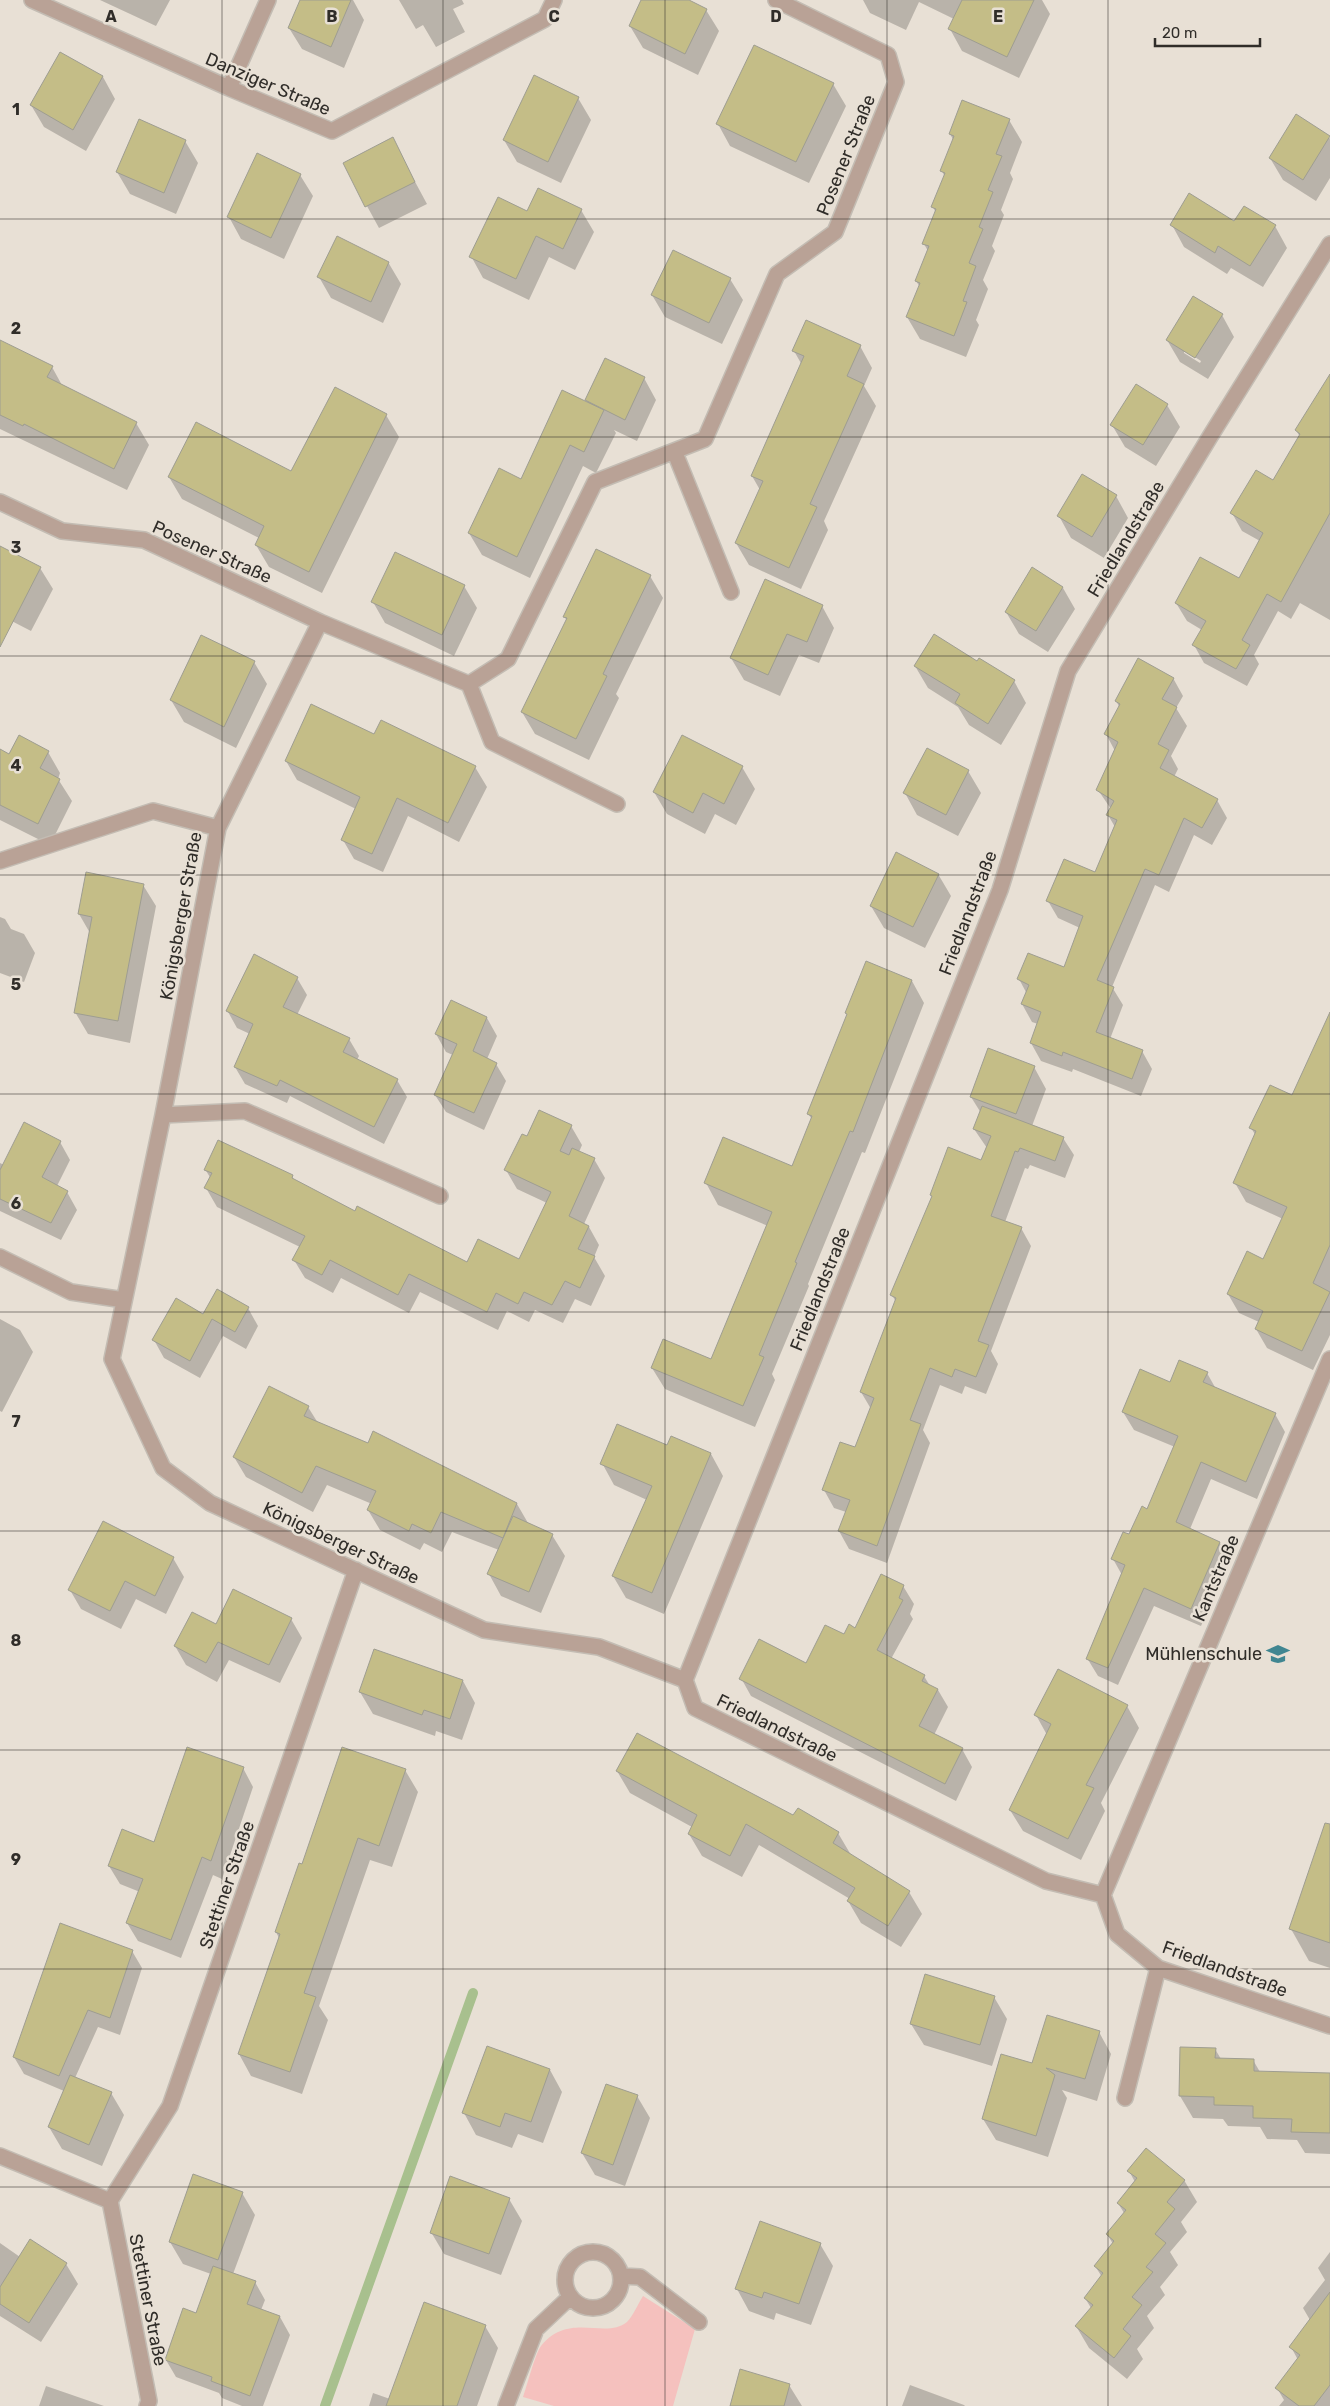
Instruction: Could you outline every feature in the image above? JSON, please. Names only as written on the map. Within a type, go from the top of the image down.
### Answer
[{"type":"street","name":"Danziger Straße","points":[[32,0],[228,88],[332,131],[545,19],[554,0]]},
{"type":"street","points":[[228,88],[268,0]]},
{"type":"street","name":"Posener Straße","points":[[0,502],[62,531],[144,540],[320,622],[469,684],[508,659],[595,482],[705,439],[777,274],[835,232],[896,82],[888,55],[776,0]]},
{"type":"street","name":"Friedlandstraße","points":[[1330,244],[1211,435],[1068,671],[1000,890],[685,1680],[694,1708],[1046,1880],[1103,1895],[1118,1934],[1158,1968],[1330,2026]]},
{"type":"street","points":[[675,452],[731,592]]},
{"type":"street","points":[[218,828],[320,622]]},
{"type":"street","points":[[469,684],[492,742],[617,804]]},
{"type":"street","name":"Königsberger Straße","points":[[0,861],[153,811],[218,828],[163,1115],[112,1359],[163,1468],[210,1502],[484,1630],[599,1647],[685,1680]]},
{"type":"street","points":[[163,1115],[245,1111],[440,1196]]},
{"type":"street","points":[[0,1257],[71,1292],[124,1300]]},
{"type":"street","name":"Kantstraße","points":[[1103,1895],[1330,1359]]},
{"type":"street","name":"Stettiner Straße","points":[[147,2406],[149,2401],[110,2201],[170,2106],[356,1570]]},
{"type":"street","points":[[1125,2098],[1158,1968]]},
{"type":"street","points":[[0,2156],[110,2201]]},
{"type":"street","points":[[590,2252],[605,2254],[616,2263],[622,2276],[620,2291],[611,2303],[597,2309],[582,2307],[570,2297],[565,2284],[567,2269],[576,2257],[590,2252]]},
{"type":"street","points":[[622,2276],[640,2276],[699,2322]]},
{"type":"street","points":[[506,2406],[536,2329],[570,2297]]},
{"type":"shaded area","points":[[643,2296],[695,2329],[673,2406],[554,2406],[523,2397],[539,2350],[552,2336],[563,2330],[575,2328],[618,2327],[627,2322]]},
{"type":"building","points":[[300,0],[351,0],[331,47],[288,28]]},
{"type":"building","points":[[641,0],[689,0],[707,9],[685,54],[629,26]]},
{"type":"building","points":[[962,0],[1034,0],[1007,57],[948,29]]},
{"type":"building","points":[[754,45],[834,83],[796,162],[716,124]]},
{"type":"building","points":[[60,52],[103,76],[73,130],[30,105]]},
{"type":"building","points":[[534,75],[579,97],[548,162],[503,140]]},
{"type":"building","points":[[962,100],[1010,119],[996,154],[1002,156],[988,190],[993,192],[979,227],[983,229],[969,263],[976,266],[963,301],[967,302],[954,336],[906,317],[920,283],[915,281],[929,246],[922,244],[936,209],[931,207],[945,173],[940,171],[954,136],[949,134]]},
{"type":"building","points":[[1296,114],[1330,136],[1303,180],[1269,158]]},
{"type":"building","points":[[139,119],[186,140],[164,193],[116,172]]},
{"type":"building","points":[[393,137],[415,182],[365,207],[343,163]]},
{"type":"building","points":[[257,153],[301,174],[271,238],[227,217]]},
{"type":"building","points":[[538,188],[582,209],[563,249],[536,236],[516,279],[469,257],[498,197],[527,211]]},
{"type":"building","points":[[1189,193],[1234,221],[1244,206],[1276,225],[1250,266],[1218,246],[1215,253],[1170,225]]},
{"type":"building","points":[[337,236],[389,262],[371,302],[317,277]]},
{"type":"building","points":[[673,250],[731,278],[709,323],[651,295]]},
{"type":"building","points":[[1193,296],[1223,314],[1195,358],[1166,340]]},
{"type":"building","points":[[806,320],[861,345],[847,376],[864,384],[810,504],[817,507],[789,568],[735,543],[763,481],[751,476],[804,356],[792,351]]},
{"type":"building","points":[[0,340],[53,366],[47,377],[137,422],[114,469],[24,424],[23,426],[0,415]]},
{"type":"building","points":[[605,358],[645,377],[625,420],[585,400]]},
{"type":"building","points":[[1330,374],[1330,513],[1281,602],[1267,594],[1242,640],[1250,645],[1236,669],[1192,645],[1206,621],[1175,603],[1200,557],[1239,578],[1263,533],[1230,513],[1256,470],[1273,480],[1300,434],[1295,430]]},
{"type":"building","points":[[1136,384],[1168,404],[1143,445],[1110,425]]},
{"type":"building","points":[[335,387],[387,414],[309,572],[255,545],[264,526],[168,477],[196,422],[291,471]]},
{"type":"building","points":[[562,390],[604,410],[584,452],[570,445],[517,557],[468,533],[499,468],[521,479]]},
{"type":"building","points":[[1082,474],[1117,495],[1092,537],[1057,516]]},
{"type":"building","points":[[0,546],[41,567],[0,647]]},
{"type":"building","points":[[596,549],[651,575],[603,674],[607,676],[576,739],[521,712],[567,618],[563,617]]},
{"type":"building","points":[[395,552],[465,585],[442,635],[371,602]]},
{"type":"building","points":[[1032,567],[1063,587],[1036,631],[1005,612]]},
{"type":"building","points":[[765,579],[823,605],[807,642],[787,634],[768,675],[730,658]]},
{"type":"building","points":[[934,634],[977,661],[979,658],[1015,680],[988,724],[955,703],[960,694],[914,666]]},
{"type":"building","points":[[201,635],[255,661],[224,727],[170,700]]},
{"type":"building","points":[[1138,658],[1174,678],[1162,699],[1177,707],[1158,744],[1169,750],[1160,768],[1218,799],[1202,828],[1184,818],[1159,875],[1145,869],[1097,980],[1114,987],[1096,1032],[1143,1050],[1132,1079],[1063,1052],[1062,1056],[1030,1043],[1041,1012],[1021,1004],[1029,985],[1017,979],[1028,953],[1064,967],[1083,916],[1046,901],[1064,859],[1095,872],[1117,820],[1106,815],[1114,801],[1096,790],[1118,742],[1104,734],[1120,704],[1115,701]]},
{"type":"building","points":[[311,704],[374,734],[381,720],[476,766],[448,823],[397,798],[372,854],[341,840],[360,797],[285,761]]},
{"type":"building","points":[[19,735],[49,751],[40,768],[60,779],[38,824],[0,805],[0,749],[9,754]]},
{"type":"building","points":[[682,735],[743,766],[724,804],[703,793],[693,813],[653,792]]},
{"type":"building","points":[[927,748],[969,770],[946,815],[903,793]]},
{"type":"building","points":[[896,852],[939,874],[913,927],[870,906]]},
{"type":"building","points":[[86,872],[144,884],[118,1021],[74,1013],[92,917],[78,914]]},
{"type":"building","points":[[254,954],[298,977],[283,1007],[350,1038],[343,1052],[398,1079],[374,1127],[280,1080],[277,1086],[234,1067],[253,1024],[226,1011]]},
{"type":"building","points":[[866,961],[912,980],[853,1132],[850,1131],[795,1262],[797,1263],[759,1355],[764,1357],[743,1406],[651,1368],[663,1339],[711,1359],[772,1212],[704,1183],[723,1137],[792,1166],[812,1116],[807,1114]]},
{"type":"building","points":[[451,1000],[487,1017],[473,1051],[497,1063],[474,1113],[434,1095],[457,1044],[435,1034]]},
{"type":"building","points":[[1330,1012],[1330,1245],[1313,1283],[1330,1292],[1302,1351],[1255,1329],[1263,1311],[1227,1294],[1247,1251],[1263,1259],[1287,1207],[1233,1183],[1256,1131],[1249,1128],[1270,1085],[1292,1095]]},
{"type":"building","points":[[988,1048],[1035,1066],[1016,1114],[970,1097]]},
{"type":"building","points":[[982,1106],[1064,1137],[1055,1161],[1020,1148],[1018,1152],[1015,1151],[991,1216],[1022,1227],[978,1341],[989,1345],[976,1377],[955,1369],[952,1377],[930,1368],[910,1420],[921,1424],[877,1546],[838,1531],[850,1500],[822,1490],[840,1442],[855,1447],[874,1398],[860,1392],[896,1298],[890,1295],[932,1196],[930,1195],[948,1147],[981,1160],[991,1136],[973,1129]]},
{"type":"building","points":[[539,1110],[572,1125],[560,1151],[569,1155],[572,1148],[595,1158],[569,1216],[589,1226],[578,1249],[595,1256],[580,1288],[565,1281],[552,1305],[524,1292],[518,1304],[496,1293],[487,1312],[409,1274],[398,1295],[330,1260],[322,1275],[292,1260],[305,1236],[204,1188],[212,1173],[204,1170],[218,1140],[293,1175],[292,1178],[355,1211],[357,1206],[467,1262],[478,1239],[519,1259],[551,1192],[504,1170],[522,1134],[527,1136]]},
{"type":"building","points":[[24,1122],[61,1141],[42,1177],[68,1191],[51,1223],[0,1199],[0,1170]]},
{"type":"building","points":[[217,1289],[249,1307],[235,1332],[212,1319],[190,1361],[152,1340],[176,1298],[203,1314]]},
{"type":"building","points":[[1179,1360],[1208,1372],[1203,1382],[1276,1413],[1246,1482],[1201,1462],[1176,1522],[1220,1542],[1191,1609],[1144,1588],[1108,1668],[1086,1659],[1125,1565],[1111,1559],[1123,1532],[1129,1534],[1142,1506],[1147,1509],[1178,1436],[1122,1412],[1140,1369],[1170,1382]]},
{"type":"building","points":[[269,1386],[309,1406],[304,1416],[368,1443],[373,1431],[517,1503],[503,1538],[441,1512],[431,1533],[412,1524],[409,1531],[367,1510],[376,1491],[316,1466],[302,1493],[233,1457]]},
{"type":"building","points":[[617,1424],[667,1445],[671,1436],[711,1453],[652,1593],[612,1576],[652,1486],[600,1464]]},
{"type":"building","points":[[513,1516],[553,1534],[529,1592],[487,1574]]},
{"type":"building","points":[[103,1521],[174,1557],[155,1596],[125,1581],[110,1611],[68,1590]]},
{"type":"building","points":[[881,1574],[904,1585],[899,1598],[903,1600],[877,1650],[925,1675],[922,1681],[938,1689],[919,1726],[963,1748],[945,1784],[739,1679],[759,1639],[806,1663],[825,1625],[844,1634],[849,1624],[855,1628]]},
{"type":"building","points":[[233,1589],[292,1618],[269,1665],[218,1642],[206,1663],[174,1646],[192,1612],[216,1624]]},
{"type":"building","points":[[374,1649],[463,1680],[450,1719],[424,1710],[422,1715],[359,1692]]},
{"type":"building","points":[[1058,1669],[1128,1705],[1086,1785],[1094,1788],[1068,1839],[1009,1810],[1051,1724],[1034,1715]]},
{"type":"building","points":[[637,1733],[793,1815],[798,1808],[839,1832],[833,1843],[910,1891],[888,1926],[847,1901],[855,1888],[746,1824],[730,1856],[688,1834],[697,1815],[616,1771]]},
{"type":"building","points":[[187,1747],[244,1767],[211,1861],[202,1857],[171,1940],[126,1923],[143,1879],[108,1866],[122,1829],[154,1842]]},
{"type":"building","points":[[342,1747],[406,1769],[379,1846],[358,1838],[304,1993],[316,1997],[290,2072],[238,2054],[280,1934],[275,1932],[299,1863],[302,1864]]},
{"type":"building","points":[[1325,1823],[1330,1824],[1330,1943],[1289,1929]]},
{"type":"building","points":[[60,1923],[133,1950],[110,2018],[88,2010],[59,2076],[13,2057]]},
{"type":"building","points":[[925,1974],[995,1996],[980,2045],[910,2024]]},
{"type":"building","points":[[1047,2015],[1100,2031],[1085,2079],[1046,2068],[1055,2075],[1036,2136],[982,2119],[1001,2054],[1032,2063]]},
{"type":"building","points":[[487,2046],[550,2069],[531,2122],[505,2113],[500,2127],[462,2113]]},
{"type":"building","points":[[1180,2047],[1216,2048],[1215,2058],[1254,2059],[1254,2071],[1330,2073],[1330,2133],[1291,2132],[1292,2119],[1253,2118],[1253,2106],[1214,2105],[1214,2097],[1179,2096]]},
{"type":"building","points":[[70,2075],[112,2092],[89,2145],[48,2127]]},
{"type":"building","points":[[606,2084],[638,2095],[613,2165],[581,2153]]},
{"type":"building","points":[[1146,2148],[1185,2180],[1167,2202],[1175,2209],[1155,2234],[1166,2243],[1146,2267],[1153,2272],[1132,2297],[1142,2305],[1123,2329],[1131,2336],[1114,2358],[1075,2326],[1093,2305],[1084,2298],[1103,2273],[1094,2266],[1114,2241],[1106,2234],[1126,2210],[1117,2203],[1137,2178],[1127,2171]]},
{"type":"building","points":[[193,2174],[243,2192],[218,2260],[169,2242]]},
{"type":"building","points":[[450,2176],[510,2198],[489,2254],[430,2233]]},
{"type":"building","points":[[760,2221],[821,2243],[799,2304],[764,2292],[762,2298],[735,2289]]},
{"type":"building","points":[[30,2239],[67,2263],[29,2323],[0,2304],[0,2287]]},
{"type":"building","points":[[213,2266],[256,2281],[247,2304],[280,2316],[250,2396],[211,2381],[212,2377],[165,2360],[183,2308],[196,2313]]},
{"type":"building","points":[[1330,2292],[1330,2385],[1314,2406],[1299,2406],[1275,2388],[1300,2355],[1289,2347]]},
{"type":"building","points":[[424,2302],[486,2325],[457,2406],[386,2406]]},
{"type":"building","points":[[740,2369],[790,2384],[784,2406],[730,2406]]},
{"type":"waterway","points":[[325,2406],[473,1993]]},
{"type":"place","name":"Mühlenschule","points":[[1278,1654]]}]
